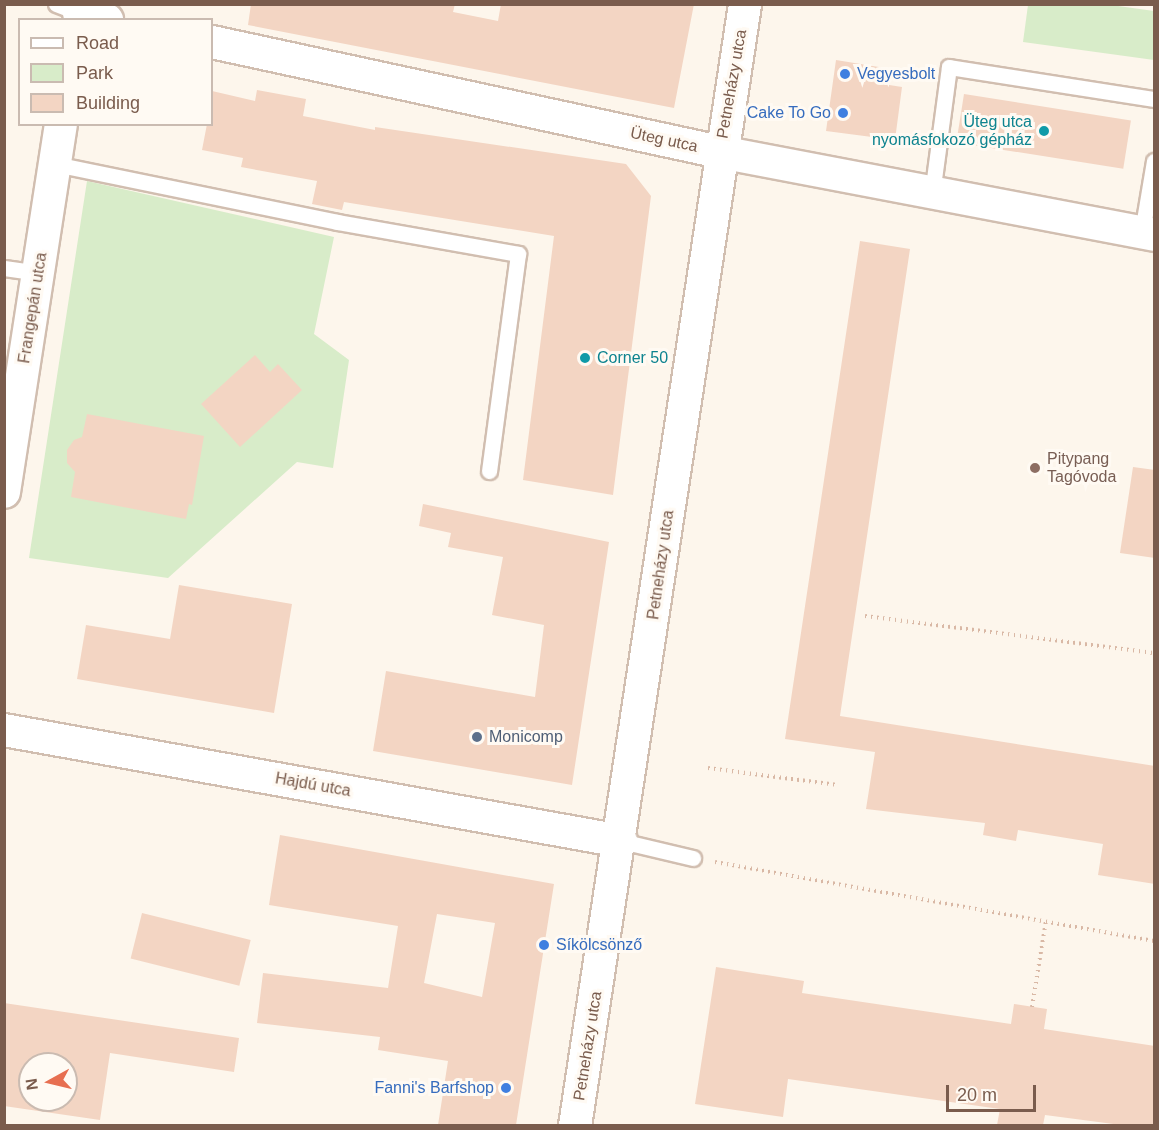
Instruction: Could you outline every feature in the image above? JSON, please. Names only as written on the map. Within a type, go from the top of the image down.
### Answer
[{"type":"street","name":"Petneházy utca","points":[[575,1125],[621,841],[720,152],[745,4]]},
{"type":"street","name":"Üteg utca","points":[[213,42],[720,152],[1148,234]]},
{"type":"street","name":"Frangepán utca","points":[[4,492],[61,126]]},
{"type":"street","name":"Hajdú utca","points":[[4,730],[621,841]]},
{"type":"lane","points":[[932,194],[949,67],[1155,99]]},
{"type":"lane","points":[[1148,234],[1155,161]]},
{"type":"lane","points":[[55,164],[337,222],[518,254],[489,471]]},
{"type":"lane","points":[[4,268],[38,273]]},
{"type":"lane","points":[[621,841],[693,858]]},
{"type":"path","points":[[865,616],[1155,653]]},
{"type":"path","points":[[708,768],[838,785]]},
{"type":"path","points":[[693,858],[1155,941]]},
{"type":"path","points":[[1032,1007],[1046,921]]},
{"type":"green space","points":[[1028,5],[1111,5],[1154,11],[1154,60],[1023,42]]},
{"type":"green space","points":[[87,181],[334,237],[314,334],[349,360],[333,468],[297,462],[168,578],[29,558]]},
{"type":"building","points":[[251,4],[455,4],[453,12],[498,21],[501,4],[694,4],[674,108],[248,25]]},
{"type":"building","points":[[836,60],[885,68],[883,84],[902,87],[895,140],[826,131]]},
{"type":"building","name":"Corner 50","points":[[257,90],[306,99],[303,116],[375,130],[375,127],[626,164],[651,196],[613,495],[523,480],[554,236],[344,202],[342,210],[312,204],[317,181],[241,167],[243,158],[202,150],[207,126],[213,126],[213,91],[255,101]]},
{"type":"building","name":"Üteg utca nyomásfokozó gépház","points":[[964,94],[1131,120],[1123,169],[956,142]]},
{"type":"building","points":[[860,241],[910,249],[840,716],[1155,766],[1155,884],[1098,875],[1103,844],[1018,830],[1016,841],[983,835],[985,823],[866,809],[875,752],[785,739]]},
{"type":"building","points":[[255,355],[270,372],[278,364],[302,390],[240,447],[201,404]]},
{"type":"building","points":[[87,414],[204,436],[192,505],[189,504],[186,519],[71,497],[75,472],[67,463],[67,450],[74,440],[82,437]]},
{"type":"building","points":[[1133,467],[1155,470],[1155,558],[1120,553]]},
{"type":"building","points":[[423,504],[609,542],[572,785],[373,751],[386,671],[535,697],[544,625],[492,615],[503,557],[448,547],[451,533],[419,526]]},
{"type":"building","points":[[179,585],[292,604],[274,713],[77,679],[86,625],[170,639]]},
{"type":"building","points":[[280,835],[554,884],[516,1125],[438,1125],[448,1061],[378,1050],[380,1037],[257,1023],[263,973],[388,988],[398,926],[269,905]],"holes":[[[437,914],[495,923],[482,997],[424,983]]]},
{"type":"building","points":[[142,913],[251,940],[239,986],[131,959]]},
{"type":"building","points":[[716,967],[804,981],[802,993],[1011,1024],[1014,1004],[1047,1009],[1044,1029],[1155,1046],[1155,1125],[1121,1125],[1045,1115],[1043,1125],[997,1125],[1000,1109],[788,1079],[783,1117],[695,1104]]},
{"type":"building","points":[[4,1003],[239,1038],[234,1072],[110,1053],[100,1120],[45,1112],[78,1112],[78,1052],[18,1052],[18,1108],[4,1106]]},
{"type":"place","name":"Vegyesbolt","points":[[845,74]]},
{"type":"place","name":"Cake To Go","points":[[843,113]]},
{"type":"place","name":"Üteg utca nyomásfokozó gépház","points":[[1044,131]]},
{"type":"place","name":"Corner 50","points":[[585,358]]},
{"type":"place","name":"Pitypang Tagóvoda","points":[[1035,468]]},
{"type":"place","name":"Monicomp","points":[[477,737]]},
{"type":"place","name":"Síkölcsönző","points":[[544,945]]},
{"type":"place","name":"Fanni's Barfshop","points":[[506,1088]]}]
